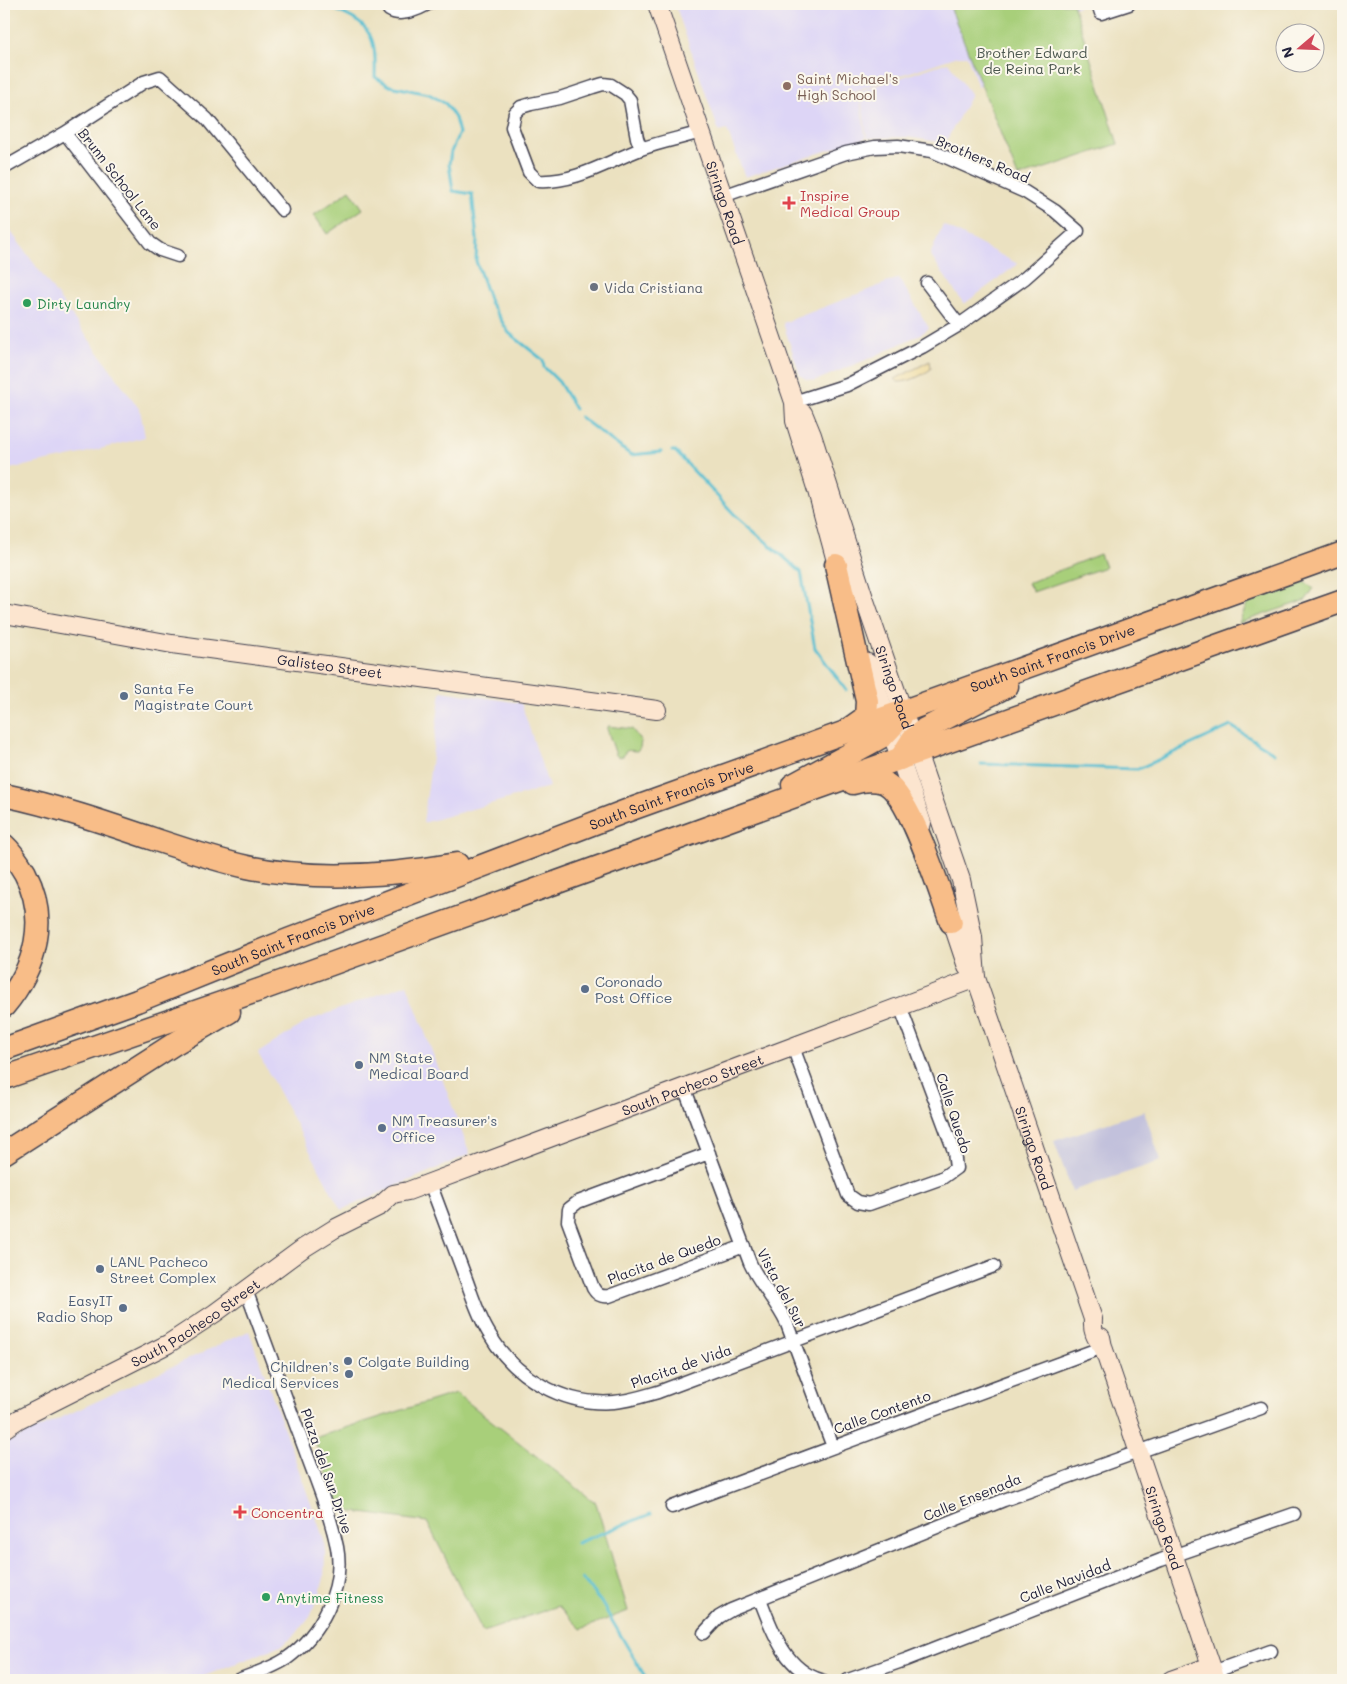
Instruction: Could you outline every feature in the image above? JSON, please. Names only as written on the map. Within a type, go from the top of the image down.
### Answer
[{"type":"highway","name":"South Saint Francis Drive","points":[[4,1049],[137,1001],[288,940],[524,849],[847,731],[893,720],[1076,649],[1343,553]]},
{"type":"highway","points":[[836,565],[866,688],[867,701],[866,717],[847,731]]},
{"type":"highway","points":[[4,1078],[72,1056],[329,965],[775,804],[910,750],[1259,632],[1343,601]]},
{"type":"highway","points":[[910,750],[925,729],[1076,649]]},
{"type":"highway","points":[[691,834],[807,778],[874,742],[893,720]]},
{"type":"highway","points":[[775,804],[859,781],[884,782],[897,794],[914,825],[951,922]]},
{"type":"highway","points":[[4,795],[56,807],[200,854],[247,867],[277,871],[338,876],[396,873],[464,863],[524,849]]},
{"type":"highway","points":[[4,845],[16,859],[30,882],[38,921],[36,946],[30,964],[15,992],[4,1006]]},
{"type":"highway","points":[[4,1153],[215,1019],[329,965]]},
{"type":"street","points":[[388,4],[389,10],[402,14],[428,4]]},
{"type":"street","name":"Siringo Road","points":[[657,4],[794,402],[795,421],[817,491],[836,565],[893,720],[910,750],[963,888],[973,937],[976,978],[1093,1319],[1092,1328],[1096,1340],[1102,1347],[1213,1673]]},
{"type":"street","points":[[1100,9],[1129,4]]},
{"type":"street","points":[[4,168],[65,133],[144,82],[160,78],[207,119],[282,210]]},
{"type":"street","points":[[641,149],[630,100],[612,85],[593,86],[560,98],[521,107],[515,113],[512,120],[513,134],[529,172],[538,181],[548,182],[584,174],[641,149],[701,132]]},
{"type":"street","name":"Brunn School Lane","points":[[65,133],[150,243],[160,250],[178,256]]},
{"type":"street","name":"Brothers Road","points":[[723,196],[846,153],[875,147],[898,146],[932,152],[1025,192],[1056,210],[1078,231],[1025,278],[959,325]]},
{"type":"street","points":[[794,402],[847,385],[922,347],[959,325],[927,283]]},
{"type":"street","name":"Siringo Road","points":[[794,402],[806,417],[812,435],[893,720]]},
{"type":"street","name":"Galisteo Street","points":[[4,614],[172,644],[657,710]]},
{"type":"street","name":"Siringo Road","points":[[910,750],[933,857],[951,922],[966,966],[976,978]]},
{"type":"street","name":"South Pacheco Street","points":[[4,1429],[18,1419],[168,1344],[215,1314],[302,1249],[380,1206],[398,1204],[405,1198],[408,1191],[976,978]]},
{"type":"street","name":"Calle Quedo","points":[[793,1047],[848,1194],[858,1202],[869,1204],[942,1178],[956,1168],[954,1151],[900,1006]]},
{"type":"street","name":"Vista del Sur","points":[[684,1088],[753,1270],[783,1315],[833,1446]]},
{"type":"street","name":"Placita de Quedo","points":[[709,1153],[574,1204],[569,1209],[567,1217],[595,1291],[603,1296],[609,1296],[744,1246]]},
{"type":"street","name":"Placita de Vida","points":[[430,1183],[479,1313],[489,1334],[503,1354],[523,1374],[534,1382],[571,1398],[600,1402],[629,1400],[658,1392],[994,1266]]},
{"type":"street","name":"Plaza del Sur Drive","points":[[238,1680],[265,1670],[286,1659],[305,1642],[318,1626],[332,1600],[337,1574],[337,1549],[326,1506],[246,1290]]},
{"type":"street","name":"Calle Contento","points":[[672,1507],[1102,1347]]},
{"type":"street","name":"Calle Ensenada","points":[[704,1633],[725,1614],[1004,1500],[1261,1408]]},
{"type":"street","name":"Calle Navidad","points":[[848,1680],[897,1663],[1173,1555],[1294,1514]]},
{"type":"street","points":[[760,1599],[774,1636],[789,1660],[802,1672],[821,1680]]},
{"type":"street","points":[[1171,1680],[1213,1673],[1271,1651]]},
{"type":"shaded area","name":"Saint Michael's High School","points":[[675,4],[1084,4],[1066,11],[986,85],[978,87],[967,56],[958,56],[801,109],[859,92],[866,138],[745,177],[727,130],[719,132]]},
{"type":"shaded area","points":[[948,62],[971,95],[945,143],[907,137],[867,138],[860,91]]},
{"type":"shaded area","points":[[4,222],[140,410],[145,437],[77,455],[4,470]]},
{"type":"shaded area","points":[[943,225],[1018,264],[964,304],[930,255]]},
{"type":"shaded area","points":[[899,278],[929,328],[921,334],[875,356],[815,381],[800,375],[783,323]]},
{"type":"shaded area","points":[[441,691],[521,703],[549,787],[423,823]]},
{"type":"shaded area","points":[[407,984],[470,1154],[341,1210],[258,1053],[308,1021]]},
{"type":"shaded area","points":[[1144,1111],[1161,1161],[1072,1191],[1054,1141]]},
{"type":"shaded area","points":[[249,1331],[324,1540],[324,1578],[319,1597],[310,1616],[296,1634],[283,1645],[194,1680],[4,1680],[4,1444]]},
{"type":"green space","name":"Brother Edward de Reina Park","points":[[949,4],[1073,4],[1118,144],[1018,177]]},
{"type":"green space","points":[[350,190],[363,209],[327,234],[314,215]]},
{"type":"green space","points":[[1100,554],[1105,567],[1033,592],[1028,583]]},
{"type":"green space","points":[[1304,582],[1314,588],[1306,600],[1239,623],[1250,597],[1255,599]]},
{"type":"green space","points":[[608,726],[632,729],[641,741],[640,748],[637,751],[627,751],[623,756],[618,757],[607,729]]},
{"type":"green space","points":[[456,1393],[596,1503],[628,1611],[581,1629],[558,1606],[483,1632],[427,1522],[340,1510],[314,1438]]},
{"type":"sand","points":[[930,361],[931,369],[919,376],[902,382],[898,382],[895,379]]},
{"type":"waterway","points":[[328,4],[357,21],[369,34],[374,49],[375,77],[390,86],[429,94],[446,104],[455,118],[459,133],[451,152],[449,164],[453,191],[472,194],[477,239],[476,261],[490,302],[509,333],[543,360],[544,367],[559,382],[575,409]]},
{"type":"waterway","points":[[580,417],[631,455],[661,452]]},
{"type":"waterway","points":[[672,451],[675,451],[735,515],[801,572],[815,648],[846,690]]},
{"type":"waterway","points":[[981,764],[1138,769],[1231,726],[1274,753]]},
{"type":"waterway","points":[[577,1543],[651,1514]]},
{"type":"waterway","points":[[582,1579],[601,1602],[647,1680]]},
{"type":"place","name":"Saint Michael's High School","points":[[787,86]]},
{"type":"place","name":"Inspire Medical Group","points":[[789,203]]},
{"type":"place","name":"Vida Cristiana","points":[[594,287]]},
{"type":"place","name":"Dirty Laundry","points":[[27,303]]},
{"type":"place","name":"Santa Fe Magistrate Court","points":[[124,696]]},
{"type":"place","name":"Coronado Post Office","points":[[585,989]]},
{"type":"place","name":"NM State Medical Board","points":[[359,1065]]},
{"type":"place","name":"NM Treasurer's Office","points":[[382,1128]]},
{"type":"place","name":"LANL Pacheco Street Complex","points":[[100,1269]]},
{"type":"place","name":"EasyIT Radio Shop","points":[[123,1308]]},
{"type":"place","name":"Colgate Building","points":[[348,1361]]},
{"type":"place","name":"Children’s Medical Services","points":[[349,1374]]},
{"type":"place","name":"Concentra","points":[[240,1512]]},
{"type":"place","name":"Anytime Fitness","points":[[266,1597]]}]
